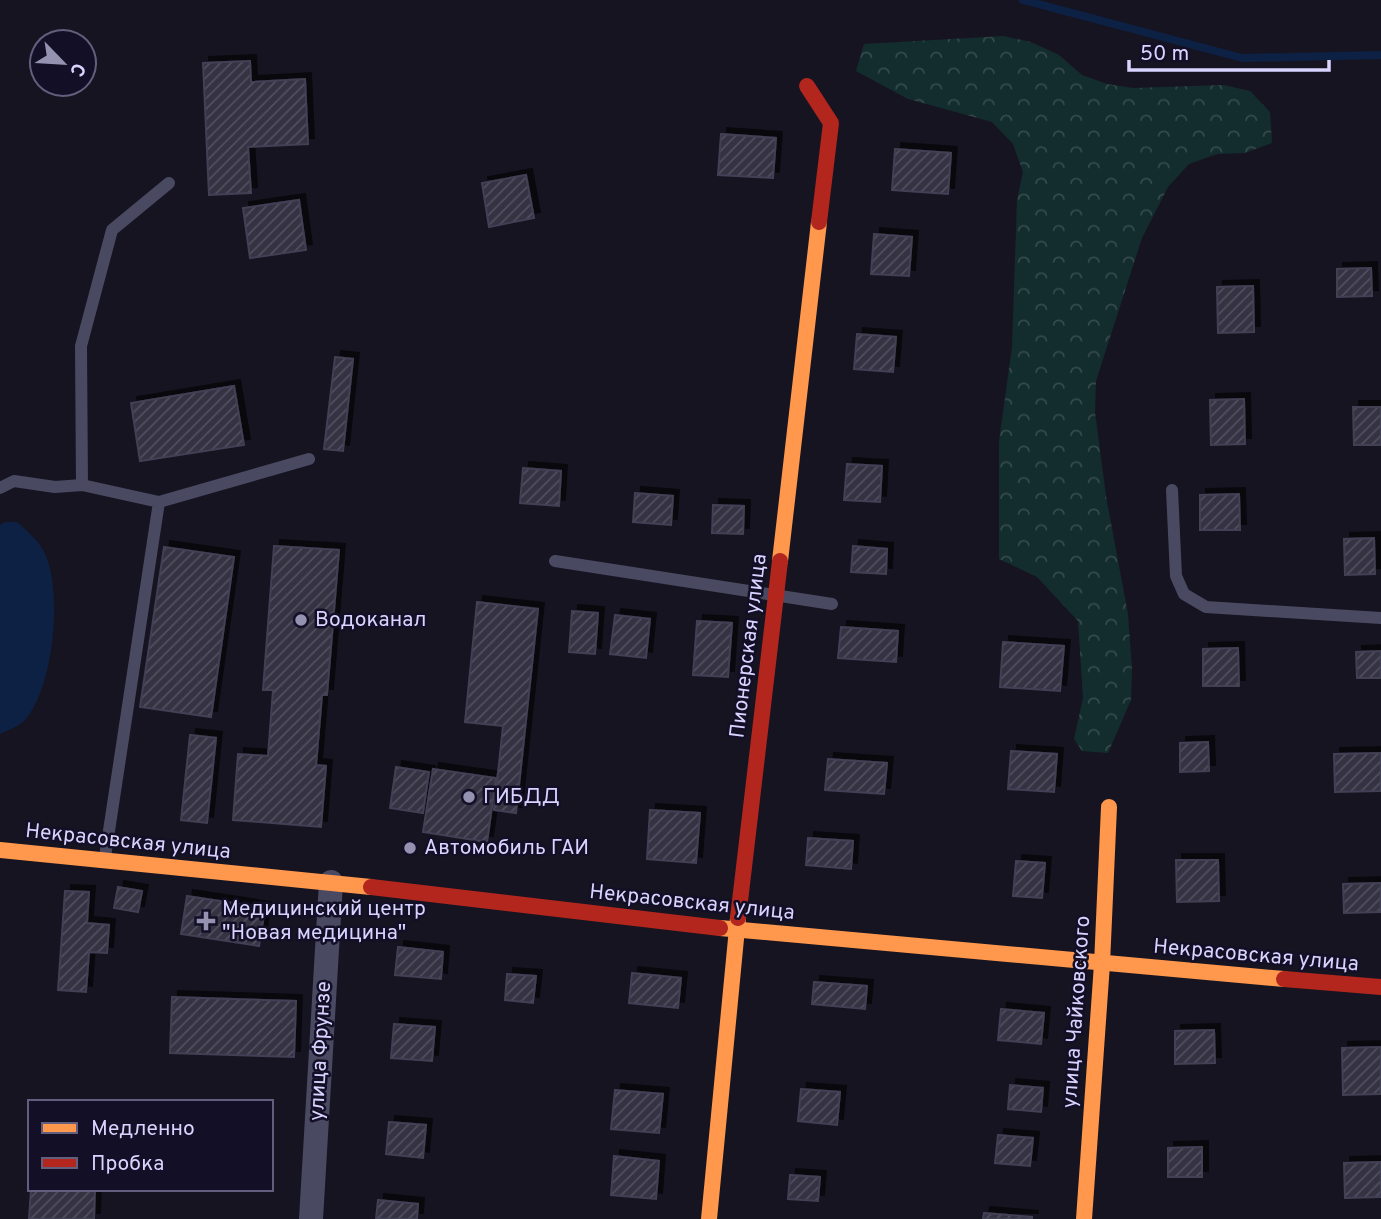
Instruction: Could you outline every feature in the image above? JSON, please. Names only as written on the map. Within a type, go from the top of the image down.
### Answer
[{"type":"street","name":"Пионерская улица","points":[[709,1219],[737,930],[831,123],[807,86]]},
{"type":"street","name":"улица Чайковского","points":[[1084,1219],[1102,964],[1108,807]]},
{"type":"street","name":"Некрасовская улица","points":[[0,850],[331,882],[737,930],[1381,987]]},
{"type":"street","name":"улица Фрунзе","points":[[312,1219],[331,882]]},
{"type":"lane","points":[[82,485],[81,346],[112,230],[169,183]]},
{"type":"lane","points":[[0,488],[14,481],[55,486],[82,485],[159,502],[309,459]]},
{"type":"lane","points":[[1172,490],[1176,576],[1184,594],[1206,607],[1381,618]]},
{"type":"lane","points":[[104,862],[159,502]]},
{"type":"lane","points":[[555,561],[832,604]]},
{"type":"green space","points":[[1003,36],[1031,42],[1059,55],[1082,75],[1107,84],[1133,88],[1224,85],[1250,91],[1270,112],[1272,143],[1245,153],[1217,154],[1189,164],[1168,187],[1142,238],[1096,381],[1095,412],[1106,496],[1128,614],[1132,669],[1131,700],[1108,753],[1082,751],[1074,739],[1083,698],[1078,621],[1037,577],[999,559],[999,441],[1012,347],[1017,200],[1023,172],[1013,144],[992,122],[908,99],[856,71],[864,44]]},
{"type":"water","points":[[17,522],[35,538],[43,550],[53,588],[54,612],[53,638],[43,686],[24,721],[0,734],[0,525]]},
{"type":"building","points":[[250,61],[251,82],[305,79],[308,144],[248,147],[251,193],[209,195],[203,63]]},
{"type":"building","points":[[721,134],[776,138],[773,178],[718,175]]},
{"type":"building","points":[[895,149],[951,153],[948,194],[892,190]]},
{"type":"building","points":[[526,175],[534,218],[489,227],[482,183]]},
{"type":"building","points":[[299,200],[306,250],[250,258],[243,208]]},
{"type":"building","points":[[874,234],[912,237],[909,276],[871,274]]},
{"type":"building","points":[[1371,268],[1372,296],[1337,297],[1337,269]]},
{"type":"building","points":[[1253,286],[1254,332],[1218,333],[1217,287]]},
{"type":"building","points":[[857,334],[896,337],[893,372],[854,369]]},
{"type":"building","points":[[335,357],[353,359],[343,451],[324,449]]},
{"type":"building","points":[[234,386],[244,445],[140,461],[131,403]]},
{"type":"building","points":[[1244,399],[1245,444],[1211,445],[1210,400]]},
{"type":"building","points":[[1353,407],[1381,407],[1381,445],[1354,445]]},
{"type":"building","points":[[847,464],[882,466],[880,502],[844,500]]},
{"type":"building","points":[[523,468],[561,471],[559,506],[520,503]]},
{"type":"building","points":[[635,493],[673,496],[671,525],[633,522]]},
{"type":"building","points":[[1239,494],[1240,530],[1200,530],[1200,495]]},
{"type":"building","points":[[713,505],[744,506],[743,534],[712,533]]},
{"type":"building","points":[[1374,538],[1375,574],[1345,575],[1344,539]]},
{"type":"building","name":"Водоканал","points":[[274,546],[339,550],[327,695],[322,695],[316,765],[326,766],[321,827],[233,820],[238,754],[268,756],[273,690],[263,690]]},
{"type":"building","points":[[853,546],[887,549],[886,574],[851,572]]},
{"type":"building","points":[[164,547],[234,557],[211,717],[140,707]]},
{"type":"building","points":[[477,602],[538,609],[516,813],[494,810],[503,726],[465,722]]},
{"type":"building","points":[[572,611],[598,613],[595,654],[569,652]]},
{"type":"building","points":[[615,615],[650,619],[646,658],[610,654]]},
{"type":"building","points":[[697,621],[732,623],[728,677],[693,675]]},
{"type":"building","points":[[841,627],[898,631],[896,662],[838,658]]},
{"type":"building","points":[[1003,642],[1064,646],[1060,691],[1000,687]]},
{"type":"building","points":[[1238,648],[1239,686],[1203,686],[1203,649]]},
{"type":"building","points":[[1381,651],[1381,678],[1357,678],[1356,652]]},
{"type":"building","points":[[190,735],[216,738],[207,823],[181,820]]},
{"type":"building","points":[[1208,742],[1209,771],[1180,772],[1180,743]]},
{"type":"building","points":[[1011,751],[1057,754],[1054,792],[1008,789]]},
{"type":"building","points":[[1381,753],[1381,791],[1335,792],[1334,754]]},
{"type":"building","points":[[828,759],[887,763],[884,794],[825,790]]},
{"type":"building","points":[[396,767],[429,772],[423,813],[390,808]]},
{"type":"building","points":[[433,769],[496,778],[487,842],[423,832]]},
{"type":"building","points":[[650,810],[700,813],[696,863],[647,859]]},
{"type":"building","points":[[808,838],[853,841],[851,869],[806,865]]},
{"type":"building","points":[[1176,860],[1218,860],[1219,901],[1177,902]]},
{"type":"building","points":[[1016,861],[1045,863],[1042,898],[1013,896]]},
{"type":"building","points":[[1381,883],[1381,912],[1344,913],[1343,884]]},
{"type":"building","points":[[118,887],[142,891],[138,912],[114,908]]},
{"type":"building","points":[[65,891],[89,892],[87,923],[109,925],[107,953],[89,952],[86,992],[58,990]]},
{"type":"building","points":[[187,896],[265,908],[259,946],[181,934]]},
{"type":"building","points":[[398,947],[443,952],[441,979],[395,975]]},
{"type":"building","points":[[632,973],[681,978],[678,1008],[629,1003]]},
{"type":"building","points":[[507,974],[536,976],[533,1003],[505,1000]]},
{"type":"building","points":[[814,982],[867,986],[865,1009],[812,1004]]},
{"type":"building","points":[[172,997],[296,1001],[294,1057],[170,1053]]},
{"type":"building","points":[[1001,1009],[1044,1013],[1041,1044],[998,1040]]},
{"type":"building","points":[[394,1024],[435,1027],[432,1061],[391,1058]]},
{"type":"building","points":[[1214,1030],[1215,1063],[1175,1064],[1175,1031]]},
{"type":"building","points":[[1381,1047],[1381,1094],[1343,1095],[1342,1048]]},
{"type":"building","points":[[1010,1085],[1043,1088],[1041,1112],[1008,1109]]},
{"type":"building","points":[[801,1089],[840,1092],[837,1125],[798,1121]]},
{"type":"building","points":[[615,1090],[663,1094],[659,1133],[611,1129]]},
{"type":"building","points":[[389,1122],[426,1125],[423,1158],[386,1154]]},
{"type":"building","points":[[998,1135],[1033,1138],[1030,1166],[995,1163]]},
{"type":"building","points":[[1202,1147],[1202,1177],[1168,1177],[1168,1148]]},
{"type":"building","points":[[614,1156],[659,1161],[656,1199],[611,1195]]},
{"type":"building","points":[[1381,1162],[1381,1197],[1345,1198],[1344,1163]]},
{"type":"building","points":[[790,1175],[820,1177],[818,1201],[788,1199]]},
{"type":"building","points":[[31,1191],[95,1191],[94,1219],[29,1219]]},
{"type":"building","points":[[378,1200],[418,1204],[417,1219],[376,1219]]},
{"type":"building","points":[[984,1213],[1032,1217],[1032,1219],[983,1219]]},
{"type":"waterway","points":[[1023,0],[1242,58],[1381,55]]},
{"type":"traffic: slow","points":[[780,561],[819,222]]},
{"type":"traffic: slow","points":[[1084,1219],[1102,964],[1109,807]]},
{"type":"traffic: slow","points":[[0,850],[371,887]]},
{"type":"traffic: slow","points":[[709,1219],[738,918]]},
{"type":"traffic: slow","points":[[720,928],[1284,979]]},
{"type":"traffic: jam","points":[[807,86],[831,123],[819,222]]},
{"type":"traffic: jam","points":[[738,918],[780,561]]},
{"type":"traffic: jam","points":[[371,887],[720,928]]},
{"type":"traffic: jam","points":[[1284,979],[1381,987]]},
{"type":"place","name":"Водоканал","points":[[301,620]]},
{"type":"place","name":"ГИБДД","points":[[469,797]]},
{"type":"place","name":"Автомобиль ГАИ","points":[[410,848]]},
{"type":"place","name":"Медицинский центр \"Новая медицина\"","points":[[206,921]]}]
